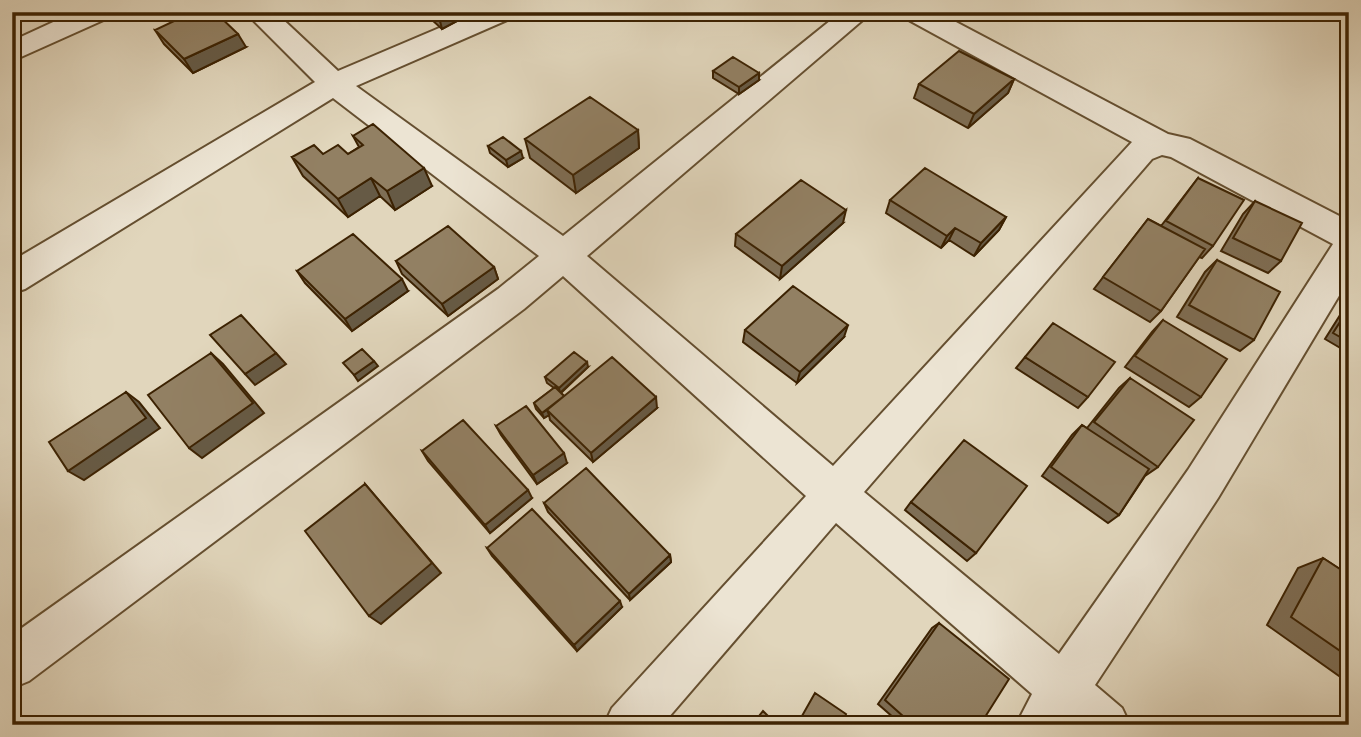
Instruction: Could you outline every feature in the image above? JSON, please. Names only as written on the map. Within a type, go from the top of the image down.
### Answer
[{"type":"street","points":[[12,52],[98,12]]},
{"type":"street","points":[[259,12],[334,84],[563,255],[835,495],[1105,725]]},
{"type":"street","points":[[12,279],[334,84],[502,12]]},
{"type":"street","points":[[12,664],[511,299],[858,12]]},
{"type":"street","points":[[915,12],[1161,144],[1179,147],[1349,237]]},
{"type":"street","points":[[629,725],[1128,163],[1141,151],[1161,144]]},
{"type":"street","points":[[1041,725],[1063,688],[1203,484],[1349,248]]},
{"type":"building","points":[[193,12],[215,12],[238,34],[184,59],[155,30]]},
{"type":"building","points":[[429,13],[455,14],[440,21]]},
{"type":"building","points":[[959,51],[1014,79],[974,114],[919,84]]},
{"type":"building","points":[[733,57],[759,73],[739,87],[713,71]]},
{"type":"building","points":[[590,97],[638,130],[573,175],[525,139]]},
{"type":"building","points":[[373,124],[424,168],[387,191],[371,178],[338,199],[292,157],[314,145],[323,154],[338,145],[348,154],[363,145],[353,136]]},
{"type":"building","points":[[503,137],[521,151],[506,160],[488,146]]},
{"type":"building","points":[[925,168],[1006,217],[981,243],[955,228],[947,236],[890,200]]},
{"type":"building","points":[[1198,178],[1244,200],[1213,246],[1166,221]]},
{"type":"building","points":[[801,180],[846,210],[782,266],[736,234]]},
{"type":"building","points":[[1255,201],[1302,223],[1281,261],[1233,238]]},
{"type":"building","points":[[1148,219],[1205,249],[1161,311],[1103,277]]},
{"type":"building","points":[[448,226],[494,267],[442,304],[396,261]]},
{"type":"building","points":[[353,234],[402,279],[345,319],[297,271]]},
{"type":"building","points":[[1217,260],[1280,292],[1254,340],[1189,305]]},
{"type":"building","points":[[793,286],[848,325],[800,372],[745,330]]},
{"type":"building","points":[[1349,308],[1349,342],[1333,333]]},
{"type":"building","points":[[241,315],[276,353],[245,374],[210,335]]},
{"type":"building","points":[[1163,320],[1227,359],[1201,397],[1135,356]]},
{"type":"building","points":[[1053,323],[1115,362],[1088,397],[1025,357]]},
{"type":"building","points":[[362,349],[374,361],[354,375],[343,363]]},
{"type":"building","points":[[574,352],[587,362],[559,388],[545,377]]},
{"type":"building","points":[[211,353],[253,403],[189,448],[148,395]]},
{"type":"building","points":[[612,357],[656,397],[591,453],[547,410]]},
{"type":"building","points":[[1130,378],[1194,420],[1158,467],[1094,422]]},
{"type":"building","points":[[555,387],[564,396],[542,413],[534,403]]},
{"type":"building","points":[[126,392],[146,418],[68,471],[49,442]]},
{"type":"building","points":[[526,406],[564,453],[533,475],[496,426]]},
{"type":"building","points":[[463,420],[528,490],[485,525],[422,451]]},
{"type":"building","points":[[1082,425],[1149,469],[1119,515],[1051,467]]},
{"type":"building","points":[[964,440],[1027,486],[976,553],[911,502]]},
{"type":"building","points":[[586,468],[670,555],[629,594],[544,503]]},
{"type":"building","points":[[365,484],[432,563],[369,616],[305,531]]},
{"type":"building","points":[[532,509],[620,601],[574,645],[487,548]]},
{"type":"building","points":[[1323,558],[1349,575],[1349,657],[1291,617]]},
{"type":"building","points":[[939,623],[1009,679],[980,725],[913,725],[885,700]]},
{"type":"building","points":[[815,693],[846,714],[841,725],[798,723]]},
{"type":"building","points":[[763,711],[777,725],[752,725]]}]
